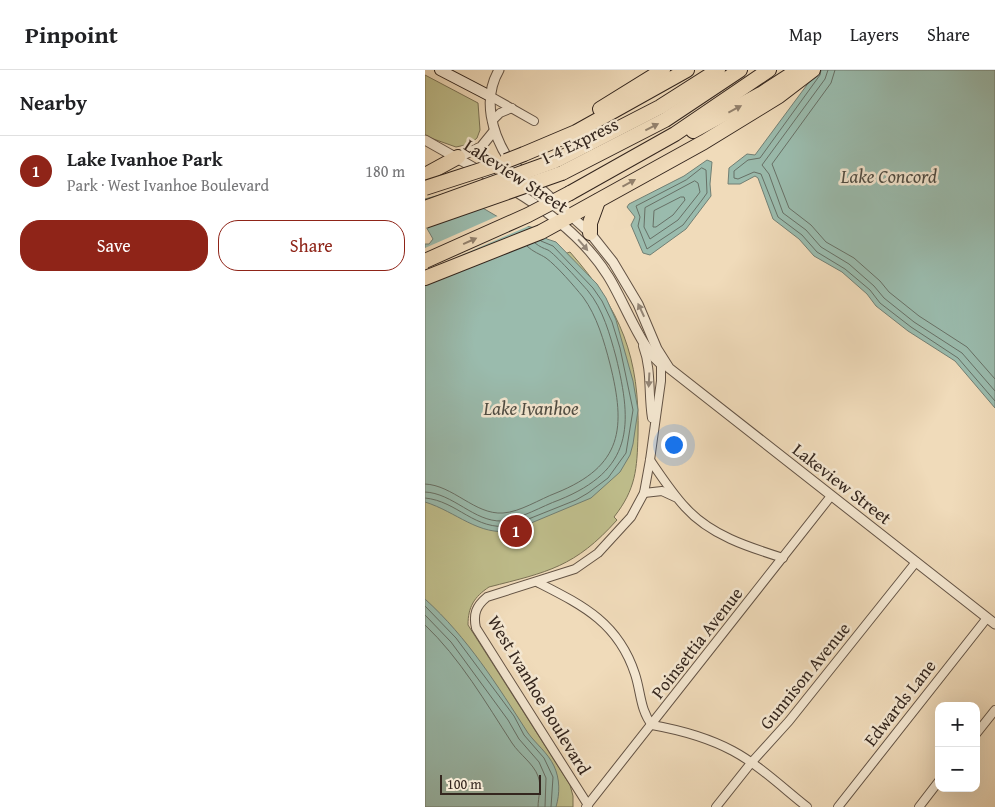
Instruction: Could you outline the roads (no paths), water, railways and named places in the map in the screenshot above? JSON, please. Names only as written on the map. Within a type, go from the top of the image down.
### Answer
[{"type":"highway","points":[[425,188],[506,161],[599,109],[663,70]]},
{"type":"highway","points":[[523,152],[576,132],[687,70]]},
{"type":"highway","name":"I-4 Express","points":[[425,208],[558,167],[718,70]]},
{"type":"highway","name":"I-4 Express","points":[[425,221],[558,167],[665,120],[740,70]]},
{"type":"highway","points":[[425,261],[570,193],[675,134],[769,70]]},
{"type":"highway","points":[[675,134],[690,132],[703,126],[761,94],[798,70]]},
{"type":"highway","points":[[425,278],[541,232],[704,142],[781,94],[813,70]]},
{"type":"highway","points":[[425,175],[458,157]]},
{"type":"highway","points":[[590,233],[591,219],[598,200]]},
{"type":"main road","points":[[440,70],[490,96]]},
{"type":"street","points":[[499,70],[490,96],[534,121]]},
{"type":"street","name":"Lakeview Street","points":[[490,96],[492,121],[499,145],[509,160],[590,233],[632,293],[665,367]]},
{"type":"street","points":[[492,121],[500,113],[512,108]]},
{"type":"street","points":[[458,157],[481,147],[494,131]]},
{"type":"street","name":"Lakeview Street","points":[[425,140],[458,157],[525,197],[577,238],[608,275],[627,307],[650,353],[665,367],[995,624]]},
{"type":"street","name":"West Ivanhoe Boulevard","points":[[640,336],[649,364],[648,396],[654,425]]},
{"type":"street","name":"West Ivanhoe Boulevard","points":[[587,806],[477,628],[474,618],[480,603],[499,594],[575,568],[598,553],[631,517],[644,493],[665,367]]},
{"type":"street","points":[[651,460],[677,498],[701,521],[733,540],[783,558]]},
{"type":"street","points":[[644,493],[662,491],[677,498]]},
{"type":"street","name":"Poinsettia Avenue","points":[[587,806],[831,496]]},
{"type":"street","name":"Gunnison Avenue","points":[[716,807],[751,763],[789,722],[915,562]]},
{"type":"street","points":[[537,582],[594,613],[613,632],[630,658],[640,688],[643,710],[652,725],[679,730],[734,751],[807,807]]},
{"type":"street","name":"Edwards Lane","points":[[838,807],[987,618]]},
{"type":"street","points":[[980,729],[995,710]]},
{"type":"street","points":[[919,807],[935,787]]},
{"type":"water","name":"Lake Concord","points":[[818,70],[995,70],[995,408],[955,361],[908,331],[876,306],[867,294],[842,272],[814,256],[799,239],[773,219],[758,178],[755,176],[740,184],[728,184],[729,168],[747,154],[755,155]]},
{"type":"water","points":[[707,160],[712,162],[711,196],[686,229],[650,255],[643,253],[631,225],[635,217],[627,207],[629,204],[684,176]]},
{"type":"water","name":"Lake Ivanhoe","points":[[447,193],[481,207],[505,221],[535,228],[547,239],[556,242],[597,284],[606,298],[616,320],[633,381],[638,410],[630,455],[620,472],[591,498],[512,531],[500,532],[478,527],[437,506],[425,502],[425,244],[429,244],[433,239],[425,225],[425,199]]},
{"type":"water","points":[[425,599],[441,614],[468,646],[528,733],[551,761],[558,781],[559,791],[556,807],[425,807]]},
{"type":"place","name":"Lake Ivanhoe Park","points":[[516,531]]}]
